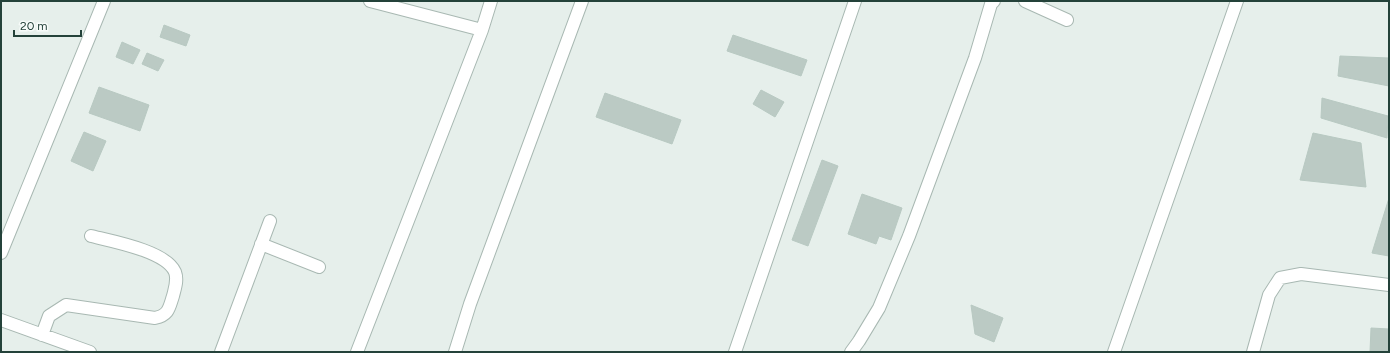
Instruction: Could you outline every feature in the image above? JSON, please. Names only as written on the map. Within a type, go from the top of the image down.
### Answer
[{"type":"street","points":[[1,253],[104,1]]},
{"type":"street","points":[[370,1],[482,30]]},
{"type":"street","points":[[357,352],[482,30],[491,1]]},
{"type":"street","points":[[455,352],[470,304],[582,1]]},
{"type":"street","points":[[735,352],[855,1]]},
{"type":"street","points":[[851,352],[879,308],[909,236],[975,58],[991,4],[994,1]]},
{"type":"street","points":[[1025,1],[1067,20]]},
{"type":"street","points":[[1114,352],[1238,1]]},
{"type":"street","points":[[221,352],[270,221]]},
{"type":"street","points":[[42,335],[49,316],[66,306],[155,318],[168,312],[177,284],[175,272],[164,260],[135,247],[91,236]]},
{"type":"street","points":[[261,244],[319,267]]},
{"type":"street","points":[[1253,352],[1269,295],[1280,278],[1301,274],[1389,285]]},
{"type":"street","points":[[1,320],[90,352]]},
{"type":"building","points":[[164,25],[190,35],[186,46],[160,37]]},
{"type":"building","points":[[733,35],[807,60],[801,76],[727,51]]},
{"type":"building","points":[[122,42],[140,50],[133,64],[116,57]]},
{"type":"building","points":[[147,53],[164,60],[158,71],[142,64]]},
{"type":"building","points":[[1340,56],[1389,58],[1389,86],[1338,76]]},
{"type":"building","points":[[99,87],[149,105],[140,131],[89,113]]},
{"type":"building","points":[[761,90],[784,102],[775,117],[753,104]]},
{"type":"building","points":[[605,93],[681,120],[672,144],[596,117]]},
{"type":"building","points":[[1322,98],[1388,116],[1387,138],[1321,118]]},
{"type":"building","points":[[84,132],[106,141],[93,171],[71,161]]},
{"type":"building","points":[[1313,133],[1361,143],[1366,187],[1300,180]]},
{"type":"building","points":[[822,160],[838,166],[808,246],[792,240]]},
{"type":"building","points":[[862,194],[902,208],[891,240],[879,236],[876,244],[848,234]]},
{"type":"building","points":[[1389,198],[1389,256],[1372,253]]},
{"type":"building","points":[[971,305],[1003,318],[994,342],[975,334]]},
{"type":"building","points":[[1371,328],[1389,329],[1389,352],[1370,352]]}]
